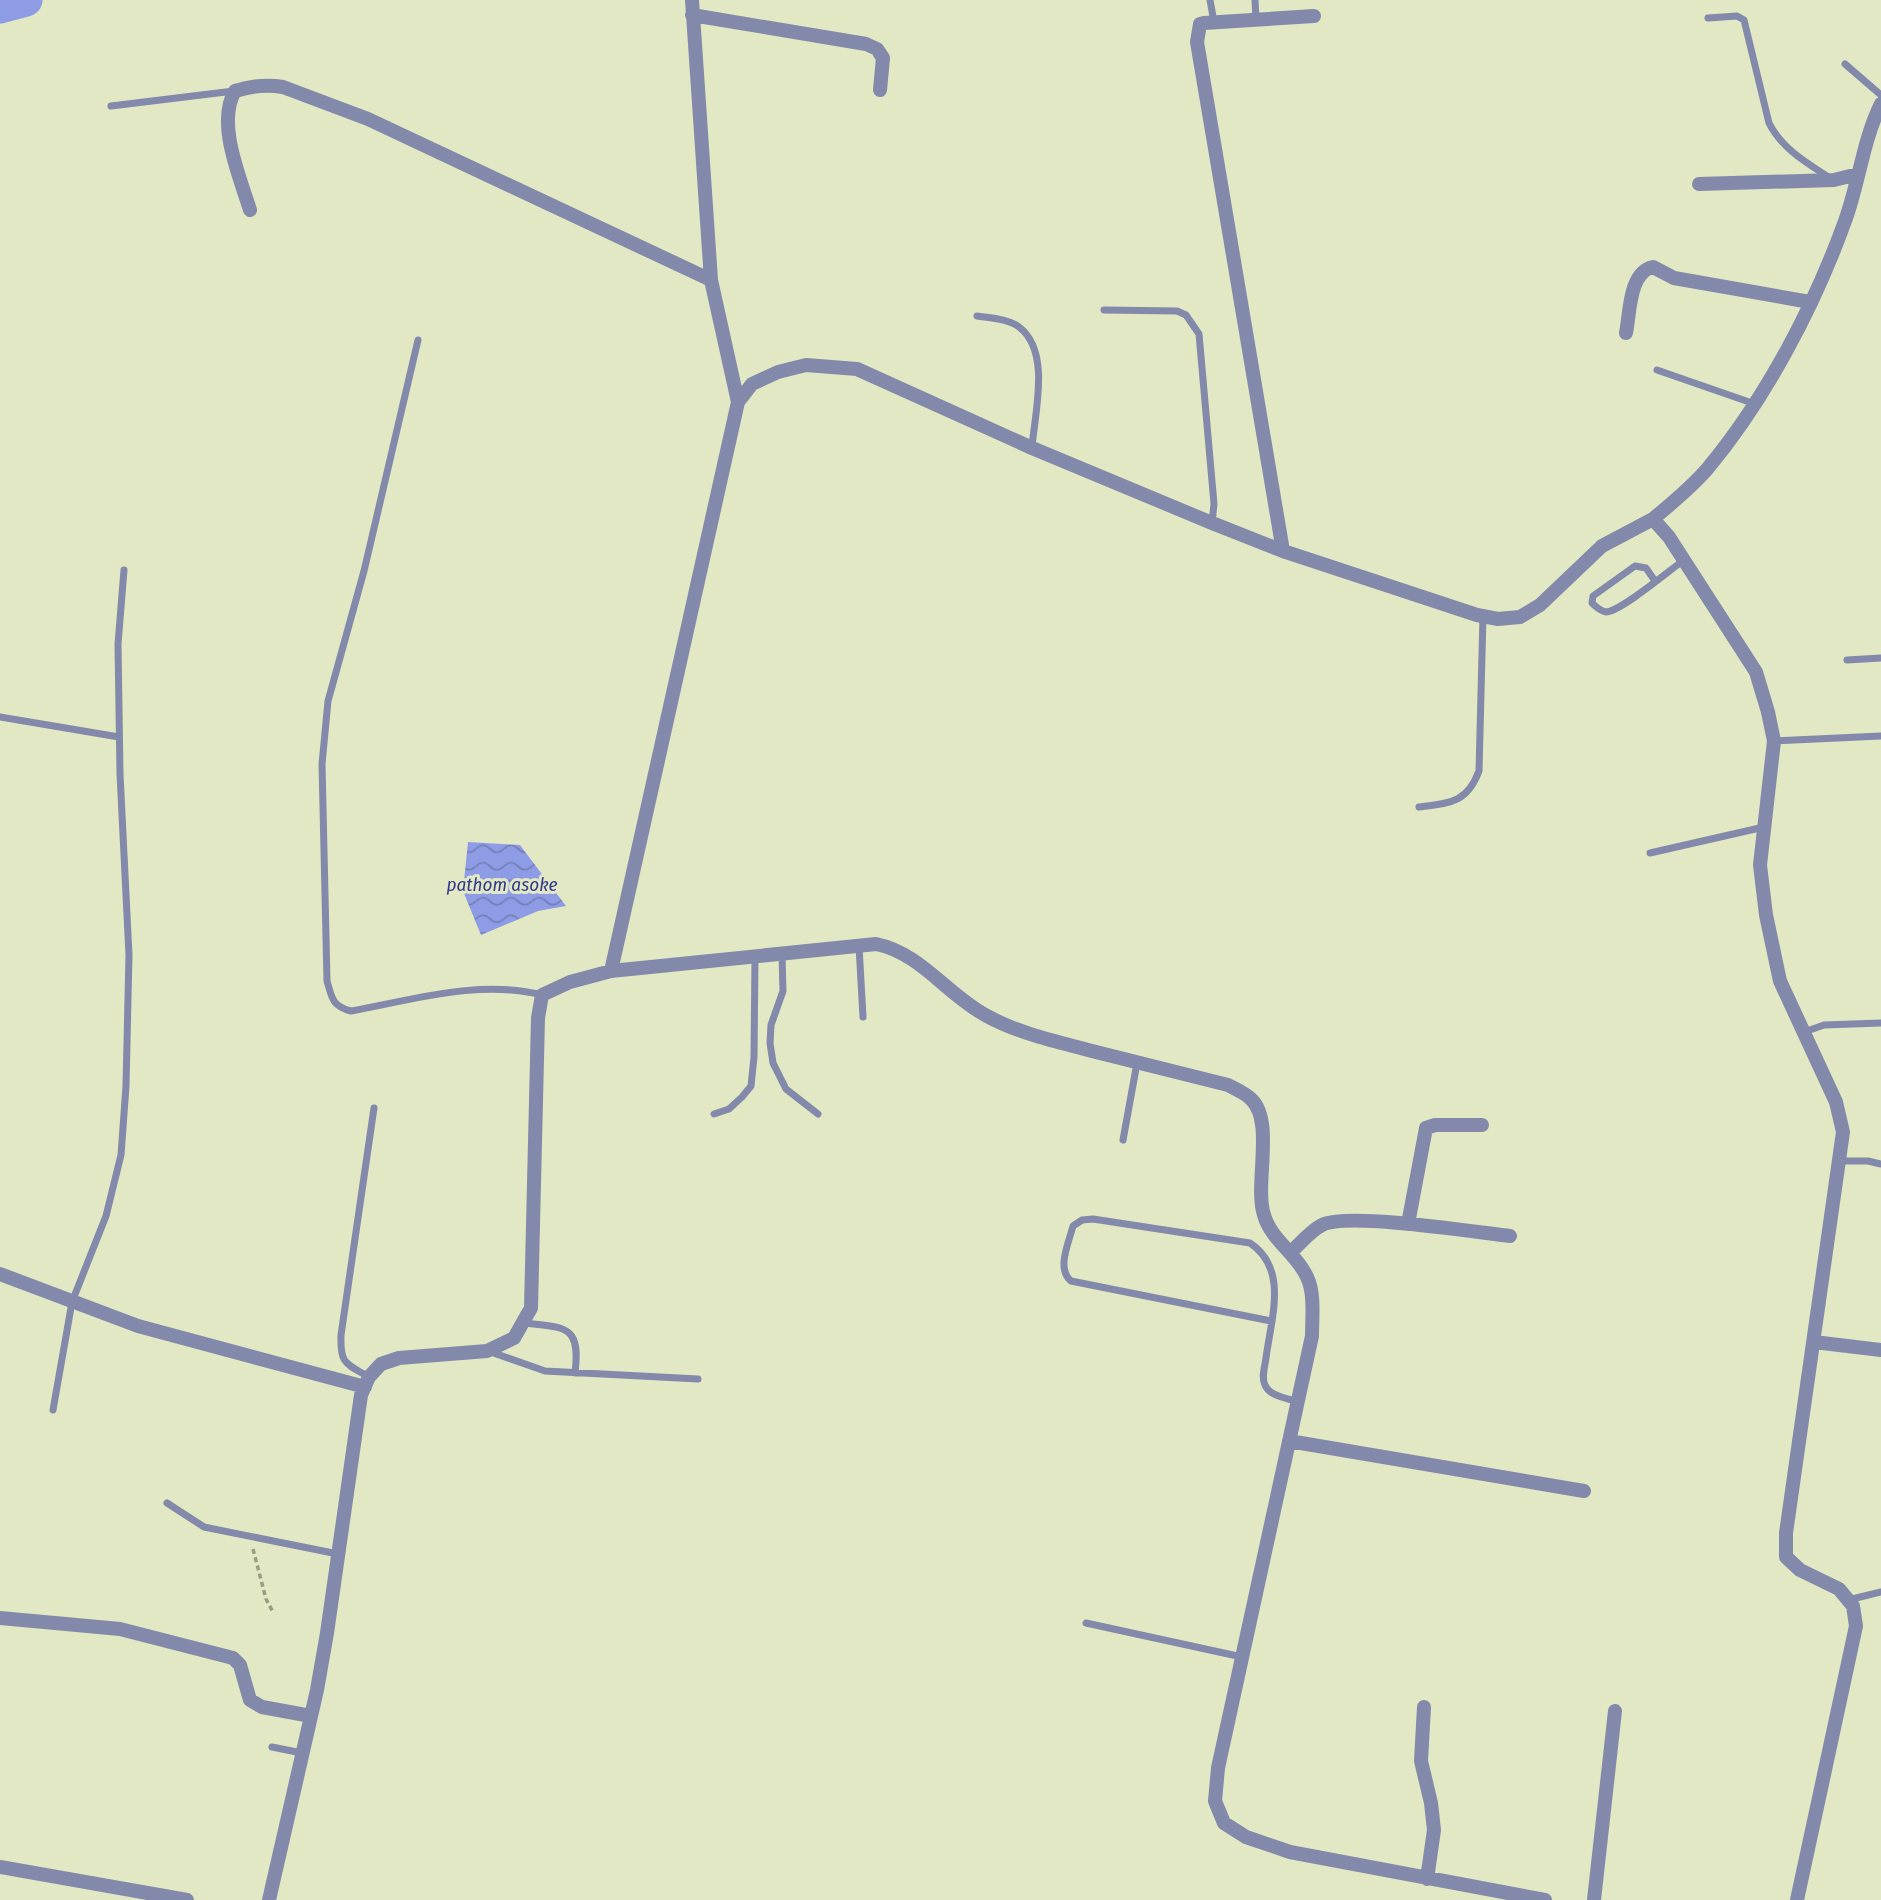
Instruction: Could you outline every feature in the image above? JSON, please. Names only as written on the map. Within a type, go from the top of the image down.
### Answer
[{"type":"street","points":[[611,971],[737,402],[710,280],[692,0]]},
{"type":"street","points":[[692,15],[866,44],[877,49],[883,58],[880,90]]},
{"type":"street","points":[[1283,551],[1197,41],[1200,24],[1314,16]]},
{"type":"street","points":[[250,210],[227,122],[229,102],[235,91],[268,85],[305,94],[368,119],[710,280]]},
{"type":"street","points":[[737,402],[752,384],[778,372],[806,365],[857,369],[1032,447],[1283,551],[1483,616],[1498,619],[1520,617],[1540,604],[1602,546],[1653,519],[1707,469],[1755,404],[1810,302],[1846,220],[1881,104]]},
{"type":"street","points":[[1699,184],[1834,180],[1858,174]]},
{"type":"street","points":[[1626,333],[1636,280],[1646,268],[1653,267],[1674,278],[1810,302]]},
{"type":"street","points":[[1653,519],[1669,537],[1756,672],[1774,741],[1760,865],[1766,915],[1780,981],[1836,1102],[1843,1132],[1786,1533],[1786,1557],[1800,1570],[1839,1589],[1853,1606],[1856,1626],[1797,1900]]},
{"type":"street","points":[[269,1900],[327,1633],[361,1395],[381,1364],[400,1358],[487,1351],[514,1338],[531,1308],[538,1018],[542,995],[570,982],[611,971],[876,944],[895,948],[918,962],[957,996],[987,1016],[1033,1036],[1228,1085],[1253,1100],[1261,1121],[1264,1146],[1260,1202],[1273,1234],[1308,1278],[1312,1336],[1218,1768],[1215,1801],[1224,1823],[1246,1837],[1290,1852],[1427,1879],[1474,1894],[1545,1900]]},
{"type":"street","points":[[1408,1224],[1426,1128],[1435,1125],[1482,1125]]},
{"type":"street","points":[[1290,1253],[1323,1224],[1337,1221],[1408,1224],[1510,1236]]},
{"type":"street","points":[[0,1274],[138,1326],[367,1382]]},
{"type":"street","points":[[1814,1342],[1881,1350]]},
{"type":"street","points":[[1289,1441],[1584,1491]]},
{"type":"street","points":[[0,1618],[120,1629],[233,1658],[240,1665],[250,1700],[262,1707],[311,1716]]},
{"type":"street","points":[[1424,1707],[1421,1761],[1434,1830],[1427,1879]]},
{"type":"street","points":[[1594,1900],[1615,1711]]},
{"type":"street","points":[[0,1867],[187,1900]]},
{"type":"lane","points":[[1210,0],[1214,22]]},
{"type":"lane","points":[[1255,0],[1256,19]]},
{"type":"lane","points":[[1708,18],[1737,16],[1744,20],[1769,123],[1775,135],[1804,161],[1834,180]]},
{"type":"lane","points":[[1846,64],[1881,95]]},
{"type":"lane","points":[[111,106],[235,91]]},
{"type":"lane","points":[[1104,310],[1177,312],[1186,315],[1199,334],[1214,504],[1212,523]]},
{"type":"lane","points":[[977,316],[1020,327],[1037,351],[1039,372],[1032,447]]},
{"type":"lane","points":[[418,340],[364,571],[328,701],[322,764],[327,981],[333,1000],[340,1008],[351,1012],[467,990],[521,989],[542,995]]},
{"type":"lane","points":[[1657,370],[1755,404]]},
{"type":"lane","points":[[1655,581],[1646,568],[1635,566],[1593,596],[1592,603],[1605,612],[1616,610],[1684,560]]},
{"type":"lane","points":[[53,1410],[72,1302],[106,1216],[121,1155],[126,1086],[129,955],[119,737],[118,645],[124,570]]},
{"type":"lane","points":[[1419,807],[1453,802],[1473,785],[1479,771],[1483,616]]},
{"type":"lane","points":[[1847,660],[1881,658]]},
{"type":"lane","points":[[0,718],[119,737]]},
{"type":"lane","points":[[1774,741],[1881,736]]},
{"type":"lane","points":[[1650,853],[1764,827]]},
{"type":"lane","points":[[859,946],[863,1017]]},
{"type":"lane","points":[[782,955],[783,991],[771,1025],[773,1063],[786,1089],[818,1114]]},
{"type":"lane","points":[[714,1114],[729,1109],[751,1086],[755,958]]},
{"type":"lane","points":[[1804,1032],[1824,1025],[1881,1023]]},
{"type":"lane","points":[[1123,1140],[1137,1063]]},
{"type":"lane","points":[[367,1382],[340,1354],[374,1108]]},
{"type":"lane","points":[[1840,1161],[1881,1164]]},
{"type":"lane","points":[[1271,1321],[1071,1281],[1065,1276],[1063,1268],[1073,1226],[1083,1220],[1093,1219],[1250,1242],[1268,1259],[1276,1287],[1264,1384],[1271,1392],[1297,1402]]},
{"type":"lane","points":[[523,1323],[559,1328],[568,1332],[578,1350],[575,1373]]},
{"type":"lane","points":[[487,1351],[545,1371],[698,1379]]},
{"type":"lane","points":[[167,1503],[204,1527],[338,1554]]},
{"type":"lane","points":[[1847,1600],[1881,1592]]},
{"type":"lane","points":[[1086,1623],[1242,1657]]},
{"type":"lane","points":[[272,1747],[303,1753]]},
{"type":"path","points":[[251,1536],[258,1572],[273,1612]]},
{"type":"water","name":"pathom asoke","points":[[468,842],[520,845],[566,906],[538,911],[481,935],[463,891]]},
{"type":"waterway","points":[[0,7],[26,0]]}]
